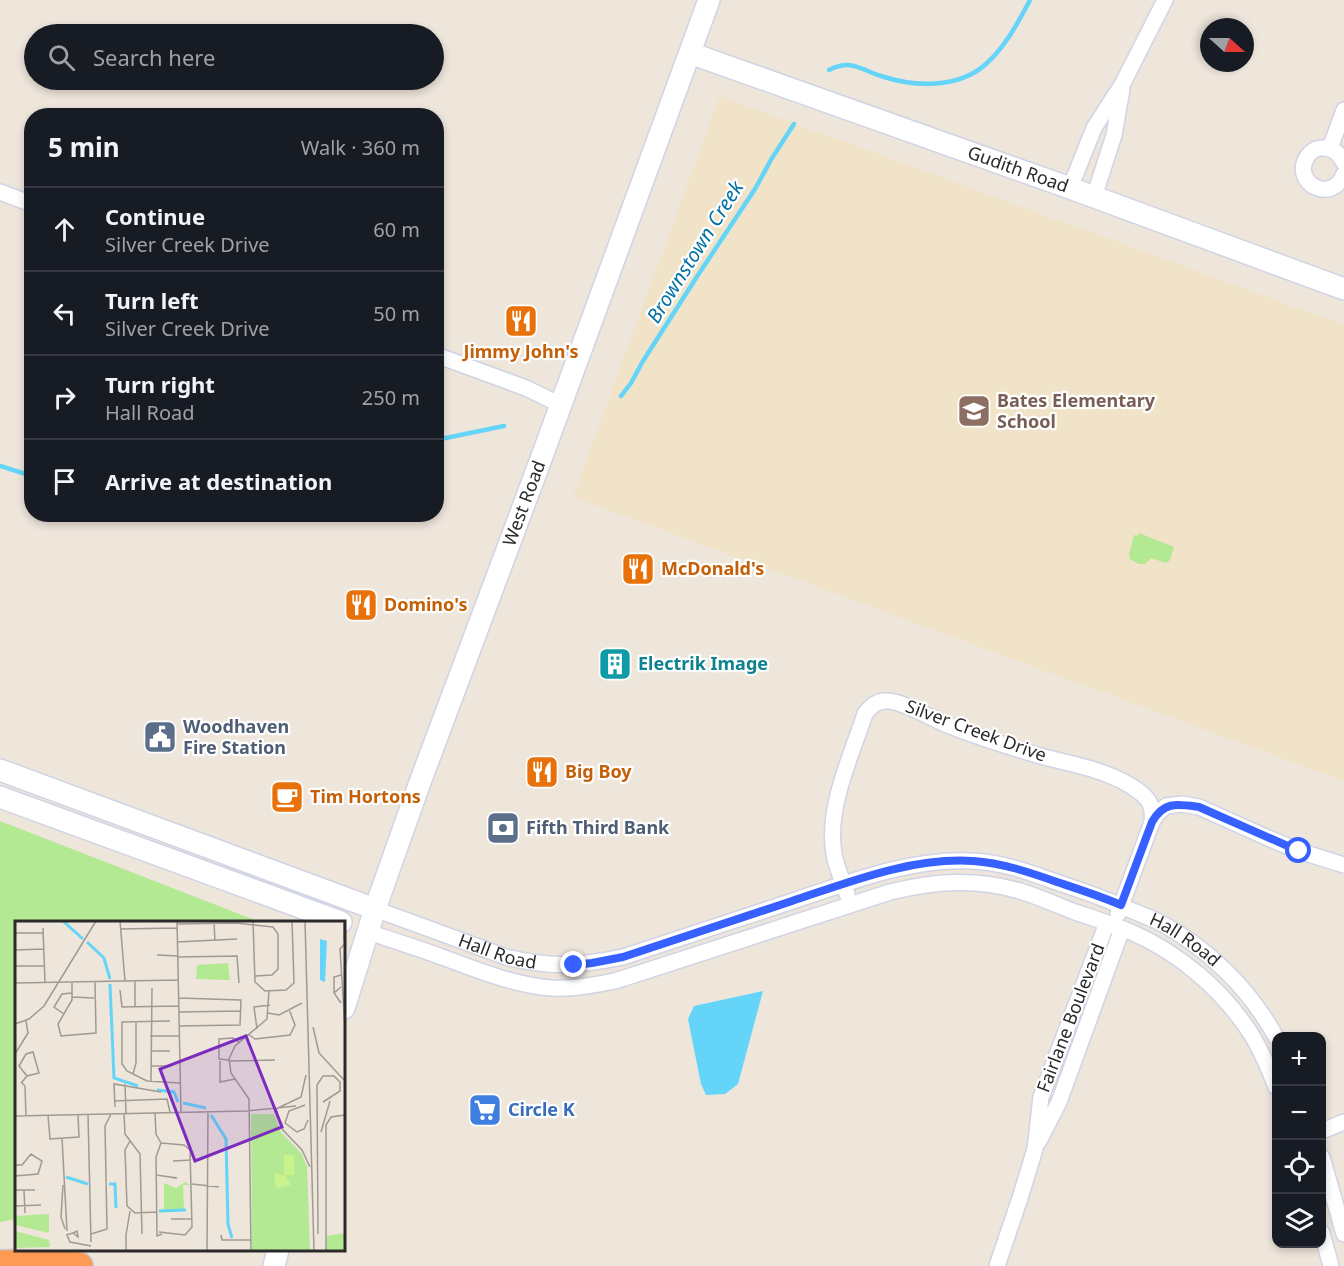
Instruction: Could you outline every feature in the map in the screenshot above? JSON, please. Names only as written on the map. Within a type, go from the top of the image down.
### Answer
[{"type":"highway","points":[[0,1264],[37,1263],[79,1266]]},
{"type":"street","name":"West Road","points":[[345,1005],[375,909],[454,690],[709,0]]},
{"type":"street","points":[[1070,189],[1094,128],[1123,83],[1165,0]]},
{"type":"street","name":"Gudith Road","points":[[690,53],[1344,289]]},
{"type":"street","points":[[1094,197],[1114,135],[1123,83]]},
{"type":"street","points":[[1330,148],[1344,110]]},
{"type":"street","points":[[1344,163],[1340,155],[1330,148],[1316,149],[1306,158],[1303,172],[1310,184],[1323,190],[1340,183],[1344,174]]},
{"type":"street","points":[[0,192],[24,201]]},
{"type":"street","points":[[444,358],[526,388],[561,405]]},
{"type":"street","name":"Silver Creek Drive","points":[[851,905],[833,851],[832,828],[842,782],[865,714],[872,706],[883,701],[896,702],[952,727],[999,743],[1116,778],[1133,787],[1148,800],[1153,811],[1152,822]]},
{"type":"street","name":"Hall Road","points":[[0,770],[482,950],[524,961],[555,965],[592,963],[623,957],[844,884],[917,864],[974,861],[1000,865],[1024,871],[1121,905],[1157,921],[1189,940],[1217,963],[1248,995],[1274,1032]]},
{"type":"street","name":"Hall Road","points":[[0,797],[337,921]]},
{"type":"street","points":[[1121,905],[1152,822],[1166,806],[1182,804],[1199,807],[1299,851],[1344,865]]},
{"type":"street","points":[[193,869],[201,845]]},
{"type":"street","points":[[266,895],[274,871]]},
{"type":"street","name":"Hall Road","points":[[345,924],[520,983],[553,988],[588,986],[615,981],[918,885],[973,882],[997,886],[1021,892],[1132,933],[1180,960],[1207,981],[1231,1006],[1251,1034],[1276,1086]]},
{"type":"street","name":"Fairlane Boulevard","points":[[996,1266],[1035,1149],[1041,1097],[1121,905]]},
{"type":"street","points":[[644,950],[650,969]]},
{"type":"street","points":[[520,983],[524,961]]},
{"type":"street","points":[[1326,1129],[1344,1122]]},
{"type":"street","points":[[1326,1171],[1344,1234]]},
{"type":"street","points":[[1326,1248],[1331,1266]]},
{"type":"street","points":[[274,1266],[278,1251]]},
{"type":"shaded area","name":"Bates Elementary School","points":[[720,96],[1344,325],[1344,781],[573,497]]},
{"type":"green space","points":[[1139,533],[1174,547],[1170,560],[1166,563],[1151,558],[1145,564],[1139,564],[1130,559],[1129,554],[1134,535],[1137,536]]},
{"type":"green space","points":[[0,821],[257,921],[15,921],[15,1219],[0,1222]]},
{"type":"water","points":[[763,991],[738,1084],[725,1094],[706,1095],[701,1084],[688,1019],[694,1006]]},
{"type":"waterway","name":"Brownstown Creek","points":[[829,70],[850,65],[894,80],[921,84],[949,82],[962,78],[986,64],[999,50],[1016,26],[1030,0]]},
{"type":"waterway","name":"Brownstown Creek","points":[[621,396],[755,189],[794,124]]},
{"type":"waterway","name":"Brownstown Creek","points":[[444,438],[504,426]]},
{"type":"waterway","name":"Brownstown Creek","points":[[0,466],[24,474]]},
{"type":"place","name":"Jimmy John's","points":[[521,321]]},
{"type":"place","name":"Bates Elementary School","points":[[974,411]]},
{"type":"place","name":"McDonald's","points":[[638,569]]},
{"type":"place","name":"Domino's","points":[[361,605]]},
{"type":"place","name":"Electrik Image","points":[[615,664]]},
{"type":"place","name":"Woodhaven Fire Station","points":[[160,737]]},
{"type":"place","name":"Big Boy","points":[[542,772]]},
{"type":"place","name":"Tim Hortons","points":[[287,797]]},
{"type":"place","name":"Fifth Third Bank","points":[[503,828]]},
{"type":"place","name":"Circle K","points":[[485,1110]]},
{"type":"route","points":[[574,965],[623,957],[820,891],[917,864],[974,861],[1000,865],[1024,871],[1121,905],[1152,822],[1166,806],[1182,804],[1199,807],[1299,851]]}]
